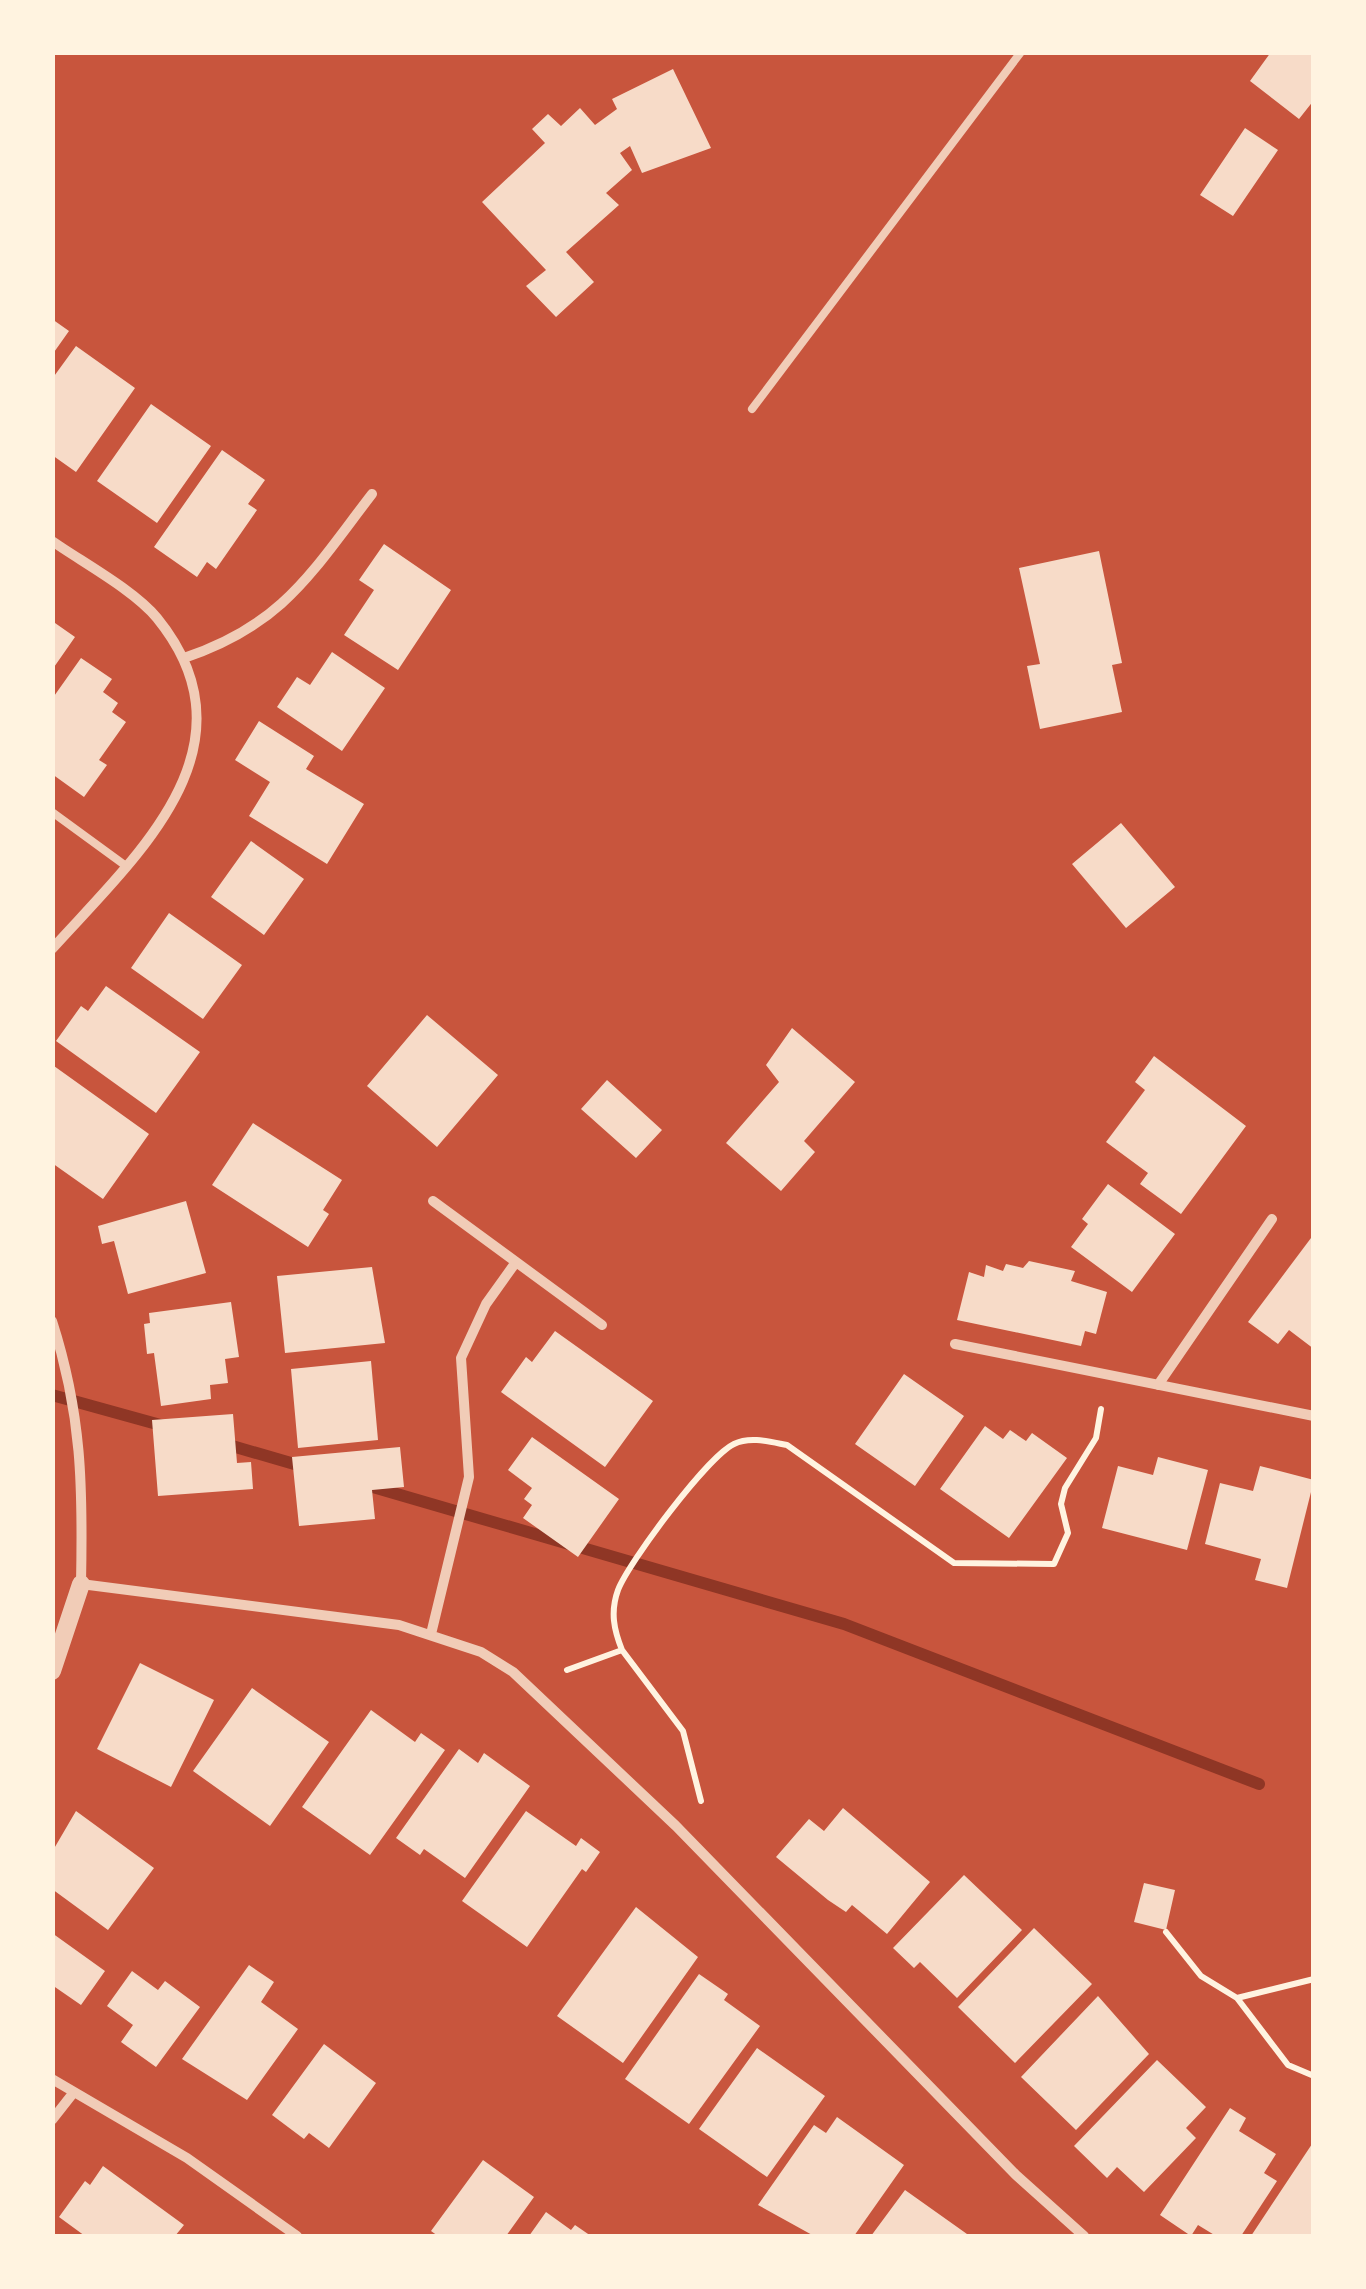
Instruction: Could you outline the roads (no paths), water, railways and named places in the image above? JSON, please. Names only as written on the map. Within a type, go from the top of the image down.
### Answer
[{"type":"street","points":[[184,658],[248,632],[295,595],[372,494]]},
{"type":"street","points":[[52,541],[154,615],[184,658],[194,707],[194,752],[162,826],[52,949]]},
{"type":"street","points":[[433,1201],[602,1325]]},
{"type":"street","points":[[1158,1385],[1272,1218]]},
{"type":"street","points":[[432,1634],[469,1477],[460,1358],[486,1304],[516,1262]]},
{"type":"street","points":[[52,1320],[73,1386],[84,1486],[81,1584],[52,1672]]},
{"type":"street","points":[[955,1344],[1314,1416]]},
{"type":"street","points":[[81,1584],[398,1625],[482,1652],[513,1672],[606,1758],[1016,2174],[1084,2236]]},
{"type":"street","points":[[52,2079],[188,2158],[297,2236]]},
{"type":"street","points":[[52,2120],[74,2092]]},
{"type":"lane","points":[[752,409],[1021,52]]},
{"type":"lane","points":[[52,812],[126,866]]},
{"type":"waterway","points":[[52,1395],[164,1426]]},
{"type":"waterway","points":[[222,1443],[308,1468]]},
{"type":"waterway","points":[[366,1485],[844,1624],[1259,1784]]}]
